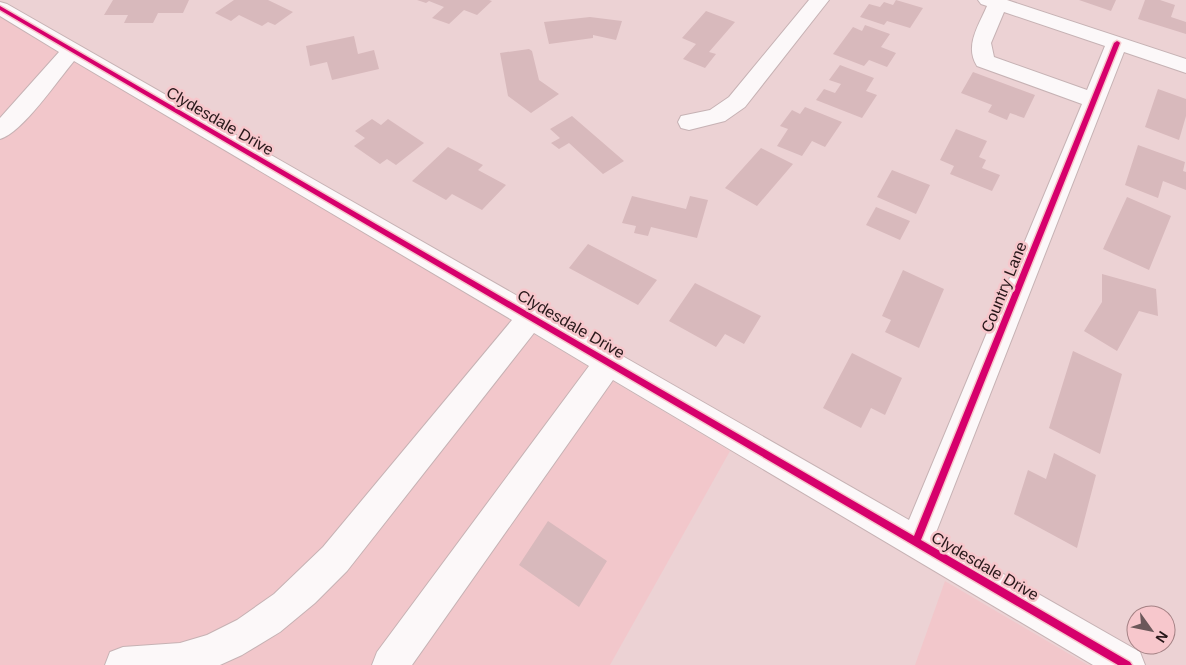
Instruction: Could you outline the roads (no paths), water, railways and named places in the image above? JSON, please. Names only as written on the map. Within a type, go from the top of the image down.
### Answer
[{"type":"street","points":[[689,122],[716,116],[737,102],[819,0]]},
{"type":"street","points":[[1094,100],[984,62],[981,43],[993,2],[1186,66]]},
{"type":"street","name":"Clydesdale Drive","points":[[0,8],[1127,665]]},
{"type":"street","name":"Country Lane","points":[[916,542],[1117,43]]},
{"type":"street","points":[[0,131],[16,116],[72,50]]},
{"type":"street","points":[[123,665],[171,662],[209,652],[255,628],[300,594],[335,559],[532,317]]},
{"type":"street","points":[[390,665],[609,362]]}]
